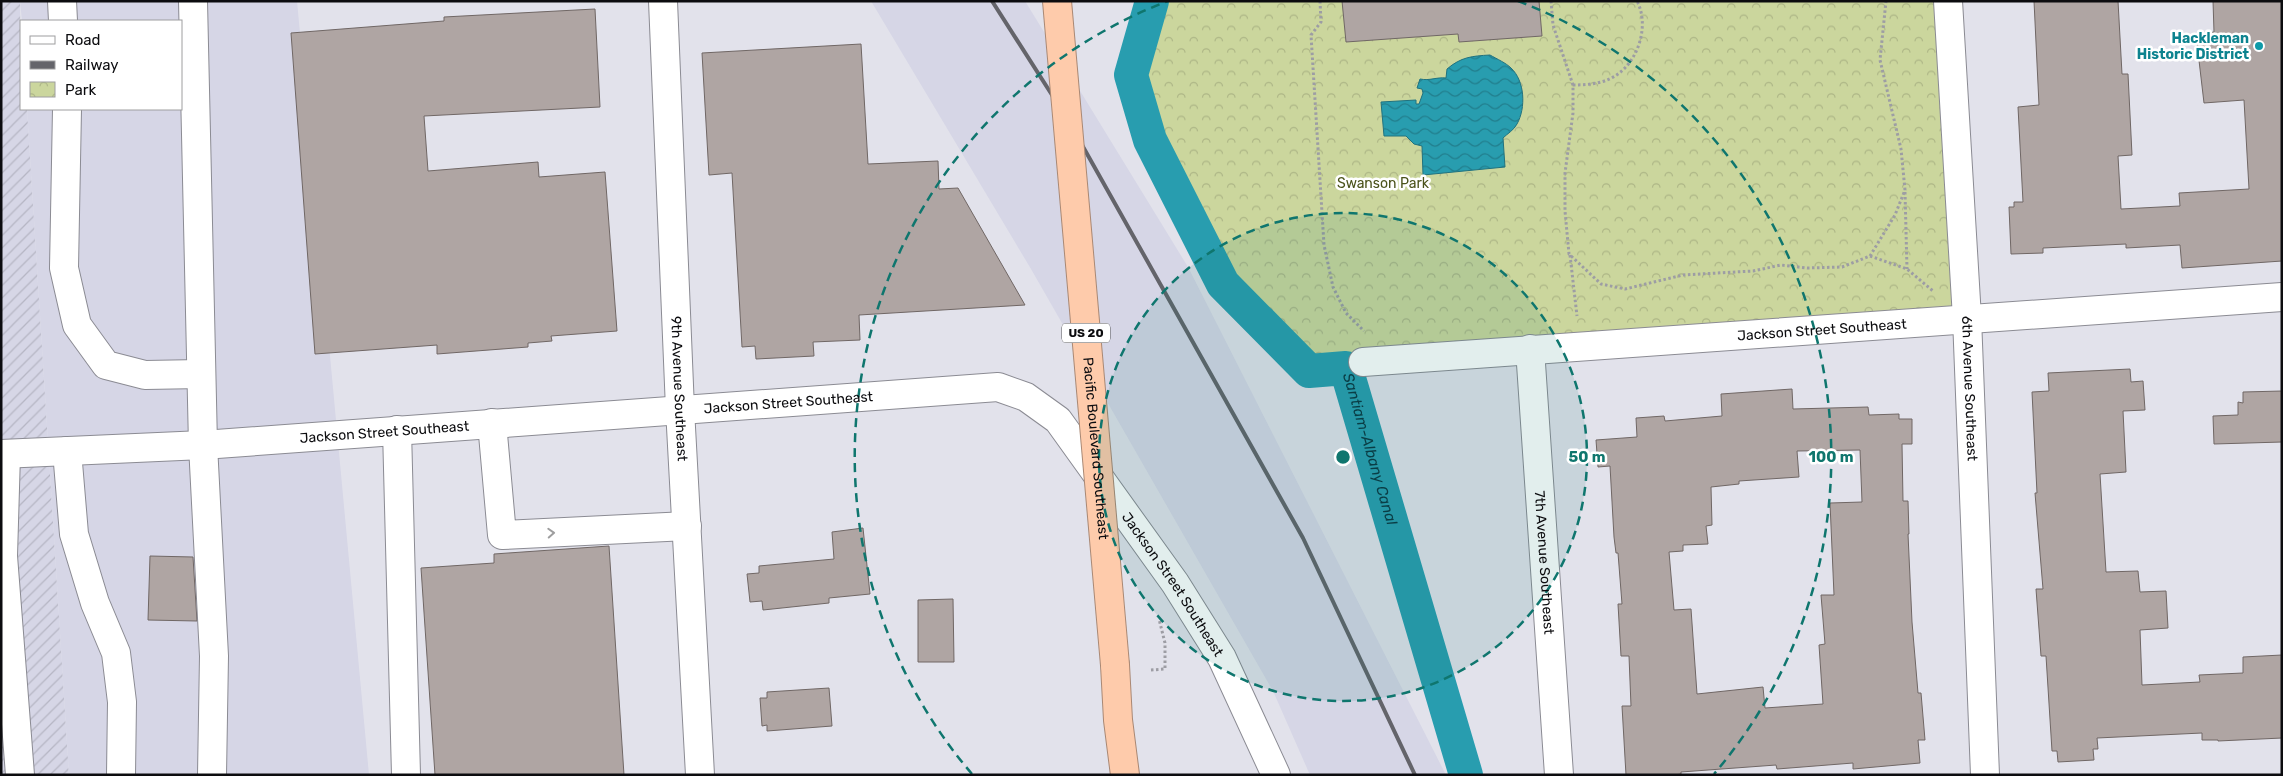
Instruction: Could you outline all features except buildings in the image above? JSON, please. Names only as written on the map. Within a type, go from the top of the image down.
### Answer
[{"type":"highway","name":"Pacific Boulevard Southeast","points":[[1057,1],[1115,665],[1118,720],[1125,775]]},
{"type":"highway","name":"US 20","points":[[1114,775],[1118,720]]},
{"type":"street","points":[[62,1],[64,20]]},
{"type":"street","points":[[193,1],[203,445],[214,656],[212,775]]},
{"type":"street","name":"9th Avenue Southeast","points":[[663,1],[680,409],[700,775]]},
{"type":"street","name":"6th Avenue Southeast","points":[[1948,1],[1967,318],[1985,775]]},
{"type":"street","points":[[67,110],[64,268],[77,325],[106,364],[145,375],[202,374]]},
{"type":"street","name":"Jackson Street Southeast","points":[[1363,362],[1580,345],[2282,297]]},
{"type":"street","name":"7th Avenue Southeast","points":[[1530,349],[1559,775]]},
{"type":"street","name":"Jackson Street Southeast","points":[[3,454],[203,445],[998,387],[1026,397],[1058,420],[1200,620],[1222,658],[1276,775]]},
{"type":"street","points":[[492,423],[502,535],[687,526]]},
{"type":"street","points":[[397,430],[406,775]]},
{"type":"street","points":[[67,451],[74,534],[95,603],[116,653],[122,702],[121,775]]},
{"type":"street","points":[[3,454],[2,556],[20,775]]},
{"type":"path","points":[[1320,1],[1321,22],[1311,35],[1324,245],[1334,287],[1346,313],[1361,329],[1367,332]]},
{"type":"path","points":[[1551,1],[1553,25],[1573,85],[1573,112],[1564,173],[1565,211],[1580,345]]},
{"type":"path","points":[[1573,85],[1592,84],[1615,76],[1636,55],[1642,34],[1641,8],[1637,1]]},
{"type":"path","points":[[1870,256],[1907,269],[1905,190],[1901,149],[1880,60],[1886,1]]},
{"type":"path","points":[[1569,254],[1601,284],[1625,289],[1682,275],[1753,271],[1782,265],[1807,268],[1842,267],[1870,256],[1895,215],[1905,190]]},
{"type":"path","points":[[1151,670],[1165,669],[1165,643],[1159,617]]},
{"type":"shaded area","points":[[1,1],[20,1],[20,110],[27,110],[69,775],[1,775]]},
{"type":"shaded area","points":[[20,1],[297,1],[369,775],[69,775],[27,110],[182,110],[182,20],[22,20]]},
{"type":"shaded area","points":[[871,1],[1025,1],[1188,267],[1446,775],[1310,775],[1273,691],[1031,269]]},
{"type":"green space","name":"Swanson Park","points":[[1152,1],[1948,1],[1967,318],[1309,371],[1223,284],[1150,140],[1131,75]]},
{"type":"water","points":[[1490,55],[1507,64],[1516,73],[1523,95],[1520,118],[1512,130],[1503,138],[1505,167],[1423,175],[1422,146],[1414,144],[1406,136],[1384,136],[1381,102],[1416,100],[1416,104],[1419,104],[1423,93],[1422,89],[1417,88],[1420,79],[1446,78],[1447,69],[1457,62],[1472,57]]},
{"type":"waterway","name":"Santiam-Albany Canal","points":[[1152,1],[1131,75],[1150,140],[1223,284],[1309,371],[1346,368],[1466,775]]},
{"type":"railway","points":[[992,1],[1068,120],[1303,538],[1415,775]]},
{"type":"place","name":"Hackleman Historic District","points":[[2259,46]]}]
